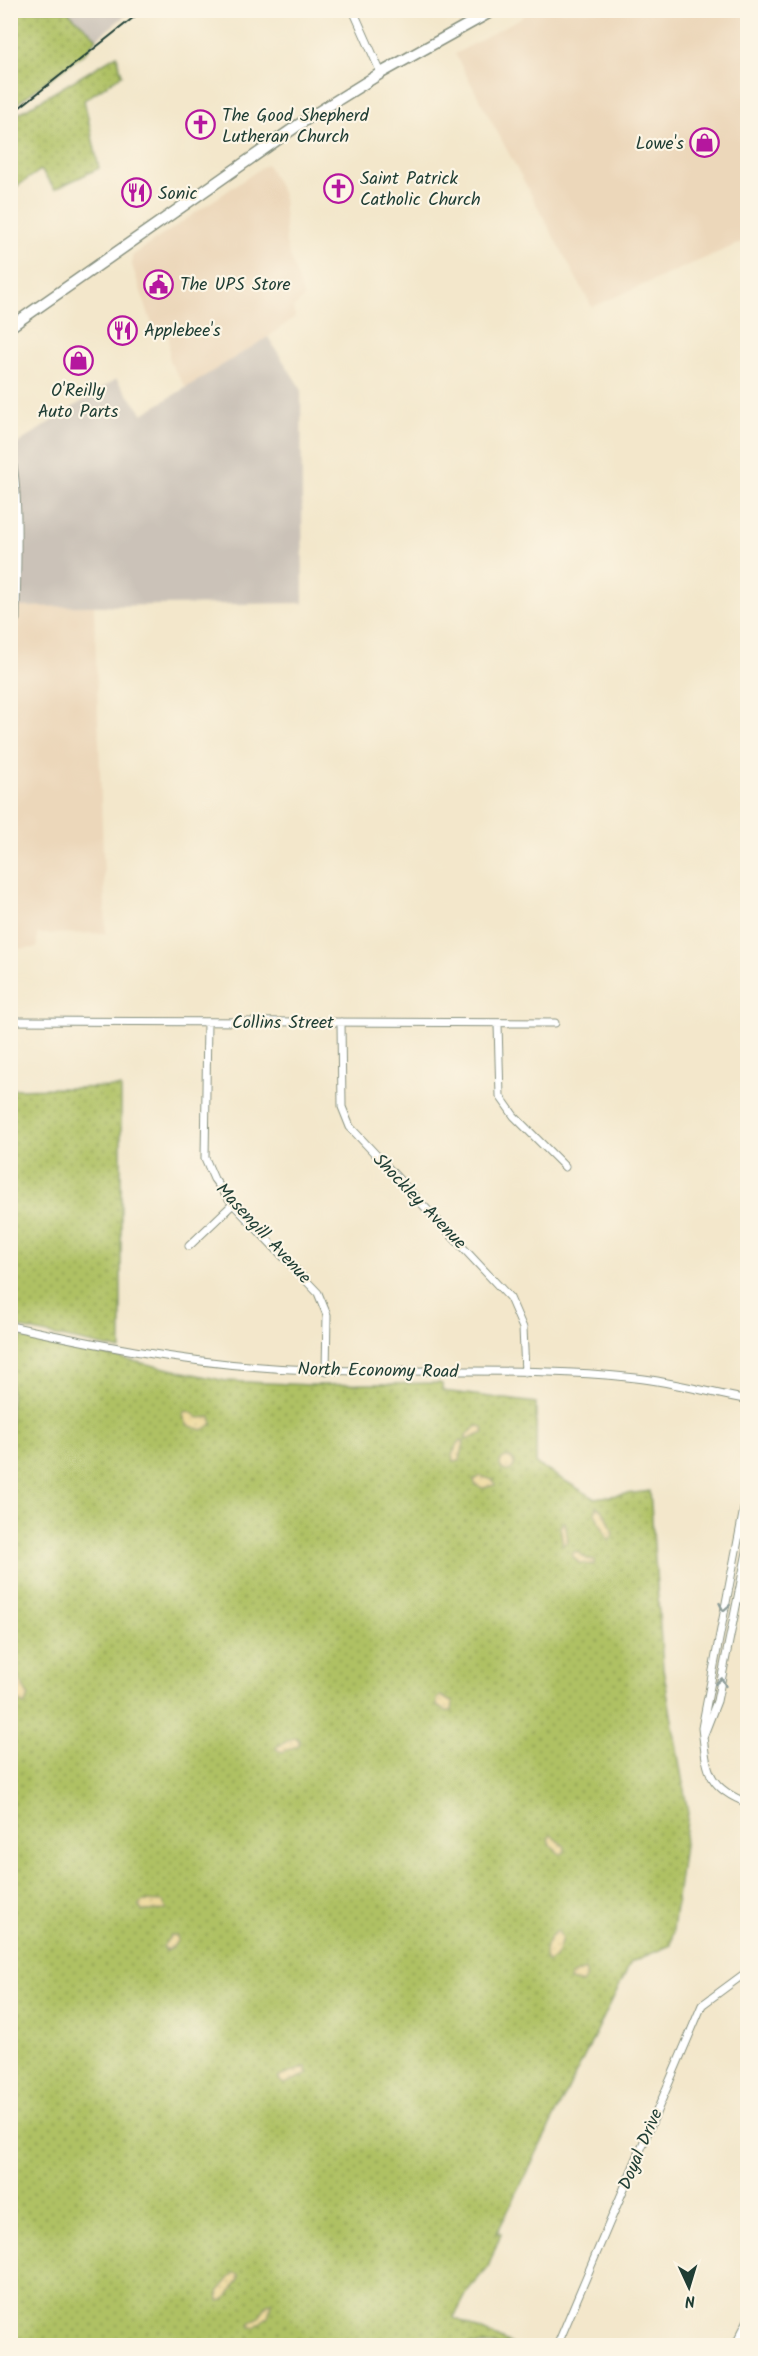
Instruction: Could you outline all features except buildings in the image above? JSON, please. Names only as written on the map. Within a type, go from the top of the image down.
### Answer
[{"type":"main road","points":[[10,327],[307,119],[381,73],[494,10]]},
{"type":"street","points":[[353,10],[381,73]]},
{"type":"street","points":[[10,456],[14,465],[15,488],[13,619]]},
{"type":"street","name":"Collins Street","points":[[10,1021],[555,1023]]},
{"type":"street","name":"Masengill Avenue","points":[[207,1022],[205,1158],[214,1179],[233,1204],[318,1293],[327,1315],[326,1371]]},
{"type":"street","name":"Shockley Avenue","points":[[341,1022],[342,1107],[350,1127],[510,1298],[524,1328],[525,1372]]},
{"type":"street","points":[[498,1024],[500,1096],[514,1116],[565,1167]]},
{"type":"street","points":[[189,1246],[233,1204]]},
{"type":"street","name":"North Economy Road","points":[[10,1326],[121,1350],[259,1367],[326,1371],[525,1372],[638,1378],[747,1400]]},
{"type":"street","points":[[747,1488],[744,1527],[702,1722],[705,1763],[712,1782],[722,1791],[747,1803]]},
{"type":"street","points":[[703,1737],[717,1701],[747,1547]]},
{"type":"street","name":"Doyal Drive","points":[[557,2346],[702,2005],[747,1971]]},
{"type":"street","points":[[735,2346],[747,2320]]},
{"type":"shaded area","points":[[67,11],[131,11],[97,38]]},
{"type":"shaded area","points":[[533,11],[747,11],[747,240],[592,307],[455,54]]},
{"type":"shaded area","points":[[267,164],[283,194],[286,244],[304,298],[293,308],[295,317],[268,337],[186,388],[169,361],[169,332],[154,330],[132,265],[132,256]]},
{"type":"shaded area","points":[[268,337],[301,389],[303,603],[16,607],[14,446],[116,379],[143,414]]},
{"type":"shaded area","points":[[94,605],[106,933],[37,934],[37,948],[11,949],[10,607]]},
{"type":"green space","points":[[11,10],[67,11],[97,38],[86,52],[11,108]]},
{"type":"green space","points":[[117,55],[122,75],[84,100],[99,168],[55,189],[41,170],[11,190],[11,118]]},
{"type":"green space","points":[[121,1087],[121,1350],[11,1326],[11,1089]]},
{"type":"green space","points":[[11,1335],[226,1381],[310,1385],[439,1383],[442,1384],[443,1391],[536,1403],[536,1464],[594,1498],[650,1491],[663,1668],[688,1813],[671,1945],[631,1962],[497,2233],[501,2233],[488,2267],[469,2289],[454,2318],[513,2345],[11,2345]]},
{"type":"sand","points":[[189,1411],[199,1418],[211,1417],[212,1424],[203,1430],[187,1425],[183,1415],[184,1412]]},
{"type":"sand","points":[[478,1426],[483,1427],[484,1433],[466,1440],[466,1435]]},
{"type":"sand","points":[[460,1440],[464,1442],[460,1460],[453,1461],[452,1455]]},
{"type":"sand","points":[[504,1457],[510,1457],[514,1464],[510,1471],[504,1471],[500,1467],[500,1461]]},
{"type":"sand","points":[[481,1476],[493,1480],[495,1485],[483,1488],[475,1485],[474,1480]]},
{"type":"sand","points":[[596,1506],[603,1511],[609,1522],[613,1534],[609,1541],[595,1513]]},
{"type":"sand","points":[[565,1522],[568,1540],[563,1545],[560,1526]]},
{"type":"sand","points":[[576,1551],[587,1559],[594,1560],[594,1565],[579,1563],[571,1554]]},
{"type":"sand","points":[[17,1675],[29,1697],[24,1705],[16,1701],[11,1676]]},
{"type":"sand","points":[[441,1696],[453,1703],[452,1711],[446,1711],[437,1706],[437,1699]]},
{"type":"sand","points":[[293,1738],[299,1739],[299,1745],[283,1752],[277,1750],[276,1747]]},
{"type":"sand","points":[[552,1835],[565,1847],[564,1853],[560,1854],[550,1845],[548,1838]]},
{"type":"sand","points":[[143,1901],[163,1902],[167,1910],[142,1911],[139,1905]]},
{"type":"sand","points":[[558,1931],[562,1938],[559,1949],[554,1959],[547,1962],[546,1945],[551,1936]]},
{"type":"sand","points":[[171,1935],[177,1936],[178,1940],[172,1948],[166,1951],[163,1947]]},
{"type":"sand","points":[[585,1970],[587,1977],[582,1983],[569,1981],[570,1976]]},
{"type":"sand","points":[[306,2067],[308,2074],[284,2084],[279,2080],[279,2077]]},
{"type":"sand","points":[[234,2273],[239,2274],[239,2279],[226,2299],[219,2301],[218,2292]]},
{"type":"sand","points":[[272,2303],[268,2316],[255,2327],[250,2327],[250,2323],[260,2316],[267,2304]]},
{"type":"railway","points":[[10,115],[143,10]]},
{"type":"place","name":"The Good Shepherd Lutheran Church","points":[[201,125]]},
{"type":"place","name":"Lowe's","points":[[705,143]]},
{"type":"place","name":"Saint Patrick Catholic Church","points":[[339,188]]},
{"type":"place","name":"Sonic","points":[[137,193]]},
{"type":"place","name":"The UPS Store","points":[[159,284]]},
{"type":"place","name":"Applebee's","points":[[123,330]]},
{"type":"place","name":"O'Reilly Auto Parts","points":[[78,361]]}]
